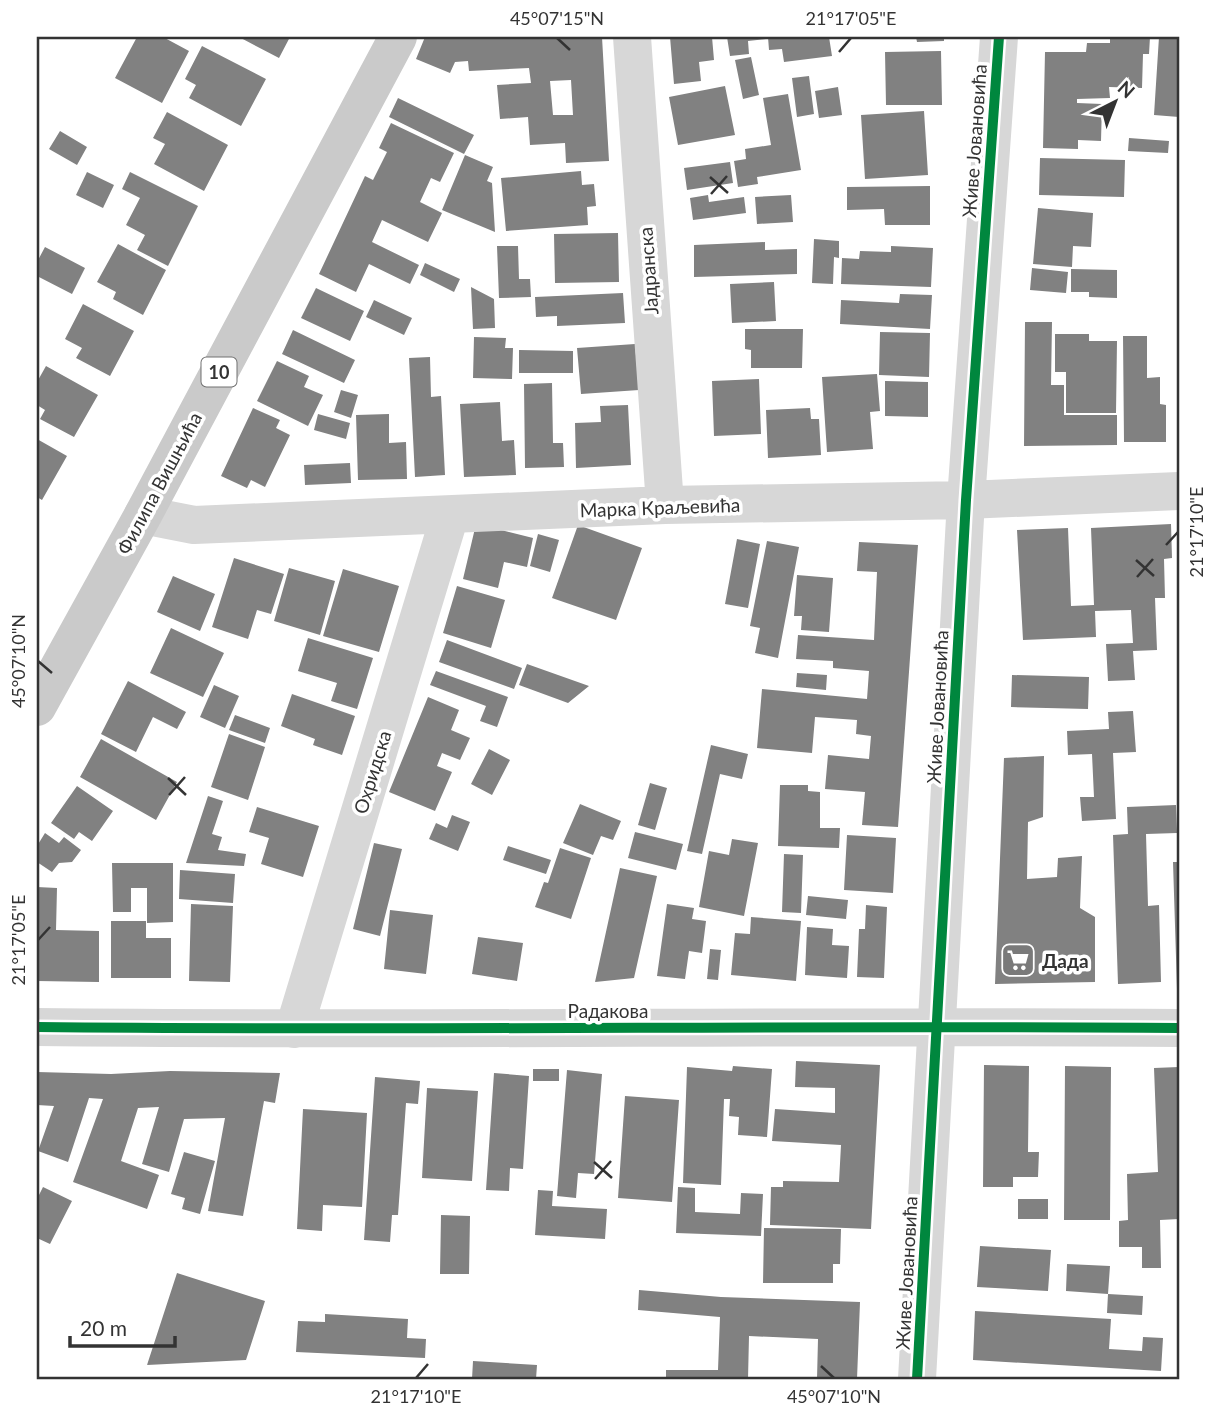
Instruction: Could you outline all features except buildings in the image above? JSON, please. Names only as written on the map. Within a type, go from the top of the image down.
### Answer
[{"type":"main road","name":"Филипа Вишњића","points":[[37,706],[143,515],[398,37]]},
{"type":"street","name":"Јадранска","points":[[632,37],[664,505]]},
{"type":"street","name":"Живе Јовановића","points":[[917,1379],[966,500],[999,37]]},
{"type":"street","name":"Марка Краљевића","points":[[143,515],[194,525],[664,505],[966,500],[1179,491]]},
{"type":"street","name":"Охридска","points":[[294,1029],[450,515]]},
{"type":"street","name":"Радакова","points":[[37,1027],[1179,1028]]},
{"type":"cycle path","points":[[917,1379],[966,500],[999,37]]},
{"type":"cycle path","points":[[37,1027],[1179,1028]]},
{"type":"place","name":"Дада","points":[[1018,960]]}]
